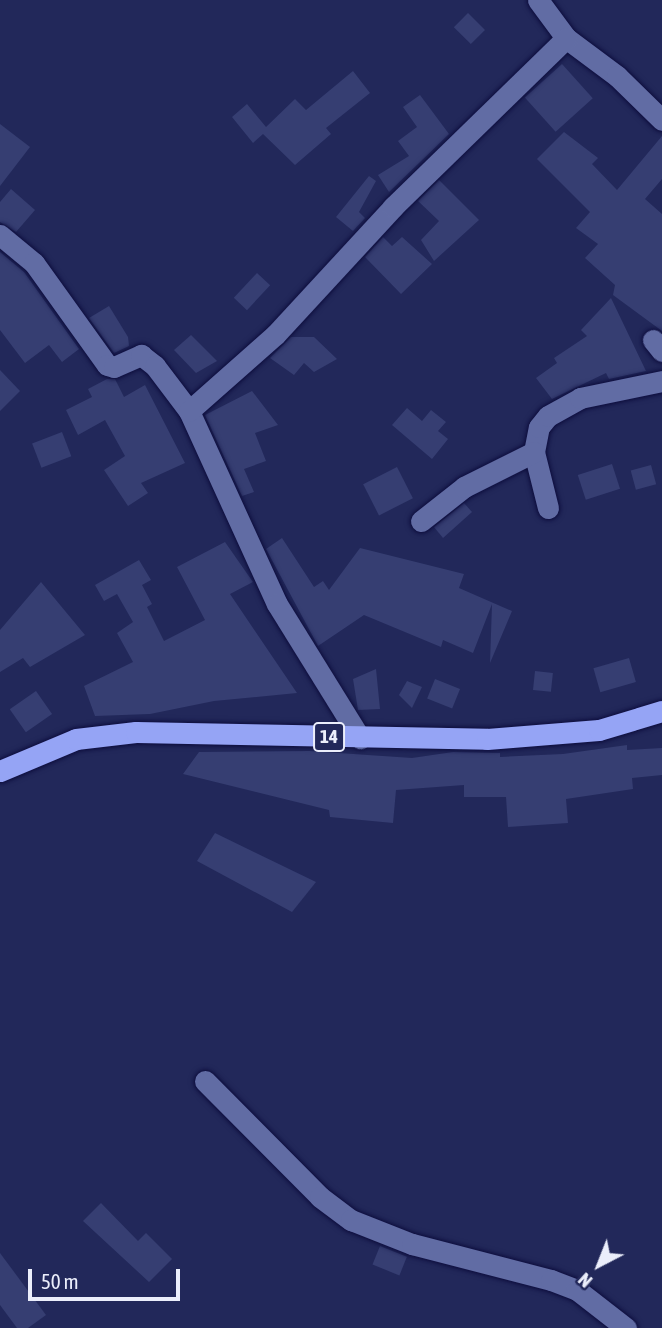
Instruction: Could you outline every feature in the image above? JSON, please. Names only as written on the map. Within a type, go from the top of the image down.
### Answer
[{"type":"highway","name":"14","points":[[0,771],[76,739],[136,732],[360,738],[487,738],[599,730],[662,711]]},
{"type":"street","points":[[546,5],[566,38],[617,76],[662,120]]},
{"type":"street","points":[[189,411],[276,334],[394,207],[566,38]]},
{"type":"street","points":[[0,235],[34,263],[107,365],[114,368],[141,355],[155,366],[189,411],[277,604],[360,738]]},
{"type":"street","points":[[548,508],[534,452],[539,427],[559,408],[662,381]]},
{"type":"street","points":[[421,521],[464,487],[534,452]]},
{"type":"street","points":[[205,1082],[320,1197],[351,1220],[412,1244],[551,1280],[577,1290],[626,1328]]},
{"type":"building","points":[[468,13],[485,30],[471,44],[454,27]]},
{"type":"building","points":[[562,64],[593,98],[556,132],[525,97]]},
{"type":"building","points":[[353,71],[370,93],[326,128],[331,134],[295,165],[263,134],[253,143],[232,117],[247,104],[266,127],[295,99],[306,110]]},
{"type":"building","points":[[420,95],[449,134],[389,192],[378,175],[409,156],[398,141],[417,127],[403,107]]},
{"type":"building","points":[[0,124],[30,147],[0,186]]},
{"type":"building","points":[[564,132],[598,158],[592,164],[617,190],[662,136],[662,179],[645,199],[662,214],[662,331],[613,295],[615,285],[585,258],[598,244],[576,228],[590,212],[537,159]]},
{"type":"building","points":[[369,176],[376,181],[359,212],[365,218],[353,231],[336,217]]},
{"type":"building","points":[[439,180],[479,220],[434,261],[421,240],[439,221],[418,201]]},
{"type":"building","points":[[11,189],[35,210],[16,232],[0,222],[0,202]]},
{"type":"building","points":[[383,237],[392,246],[402,237],[432,264],[401,294],[365,257]]},
{"type":"building","points":[[0,252],[24,272],[79,349],[62,362],[49,345],[25,363],[0,330]]},
{"type":"building","points":[[257,273],[270,285],[247,310],[234,298]]},
{"type":"building","points":[[611,298],[646,371],[609,379],[606,373],[552,399],[536,378],[557,363],[554,358],[587,336],[581,330]]},
{"type":"building","points":[[109,306],[128,337],[129,346],[114,353],[89,318]]},
{"type":"building","points":[[191,335],[217,361],[196,373],[174,350]]},
{"type":"building","points":[[291,337],[314,337],[337,359],[314,372],[304,363],[294,375],[270,358]]},
{"type":"building","points":[[0,370],[20,391],[0,411]]},
{"type":"building","points":[[107,379],[115,379],[124,397],[145,385],[185,463],[141,483],[148,493],[128,506],[104,470],[125,456],[105,420],[78,435],[66,410],[92,397],[88,389]]},
{"type":"building","points":[[252,391],[278,425],[255,433],[266,461],[244,469],[254,492],[242,496],[205,415]]},
{"type":"building","points":[[407,408],[422,421],[431,410],[446,422],[438,431],[448,439],[432,459],[392,425]]},
{"type":"building","points":[[62,432],[71,456],[41,468],[32,443]]},
{"type":"building","points":[[612,464],[620,489],[586,500],[578,475]]},
{"type":"building","points":[[651,465],[656,484],[636,490],[631,470]]},
{"type":"building","points":[[397,467],[413,498],[379,515],[363,484]]},
{"type":"building","points":[[464,503],[472,512],[443,538],[434,527]]},
{"type":"building","points":[[282,538],[314,587],[323,581],[329,590],[360,548],[464,574],[459,588],[512,611],[490,663],[492,604],[473,653],[443,640],[441,647],[364,615],[318,646],[266,549]]},
{"type":"building","points":[[225,542],[253,582],[230,594],[297,693],[214,701],[150,714],[95,716],[84,686],[133,662],[117,633],[133,622],[117,594],[104,601],[95,585],[139,560],[151,580],[142,585],[152,604],[147,607],[164,641],[205,620],[177,567]]},
{"type":"building","points":[[41,582],[85,635],[30,667],[23,658],[0,672],[0,630]]},
{"type":"building","points":[[629,658],[636,682],[600,692],[593,668]]},
{"type":"building","points":[[376,669],[380,709],[358,710],[353,679]]},
{"type":"building","points":[[535,671],[553,673],[551,692],[533,690]]},
{"type":"building","points":[[435,679],[460,689],[452,709],[427,698]]},
{"type":"building","points":[[407,681],[422,687],[412,708],[399,695]]},
{"type":"building","points":[[36,691],[52,714],[26,732],[10,709]]},
{"type":"building","points":[[627,745],[627,750],[662,748],[662,775],[632,778],[633,789],[566,799],[568,823],[508,827],[506,797],[464,797],[464,785],[396,790],[393,823],[330,817],[329,810],[183,774],[199,752],[309,751],[412,758],[453,752],[500,753],[500,757],[563,754]]},
{"type":"building","points":[[215,833],[316,882],[292,912],[197,861]]},
{"type":"building","points":[[101,1203],[138,1241],[146,1233],[172,1259],[149,1282],[83,1221]]},
{"type":"building","points":[[380,1246],[407,1257],[399,1275],[373,1265]]},
{"type":"building","points":[[0,1253],[46,1315],[28,1328],[17,1328],[0,1305]]}]
